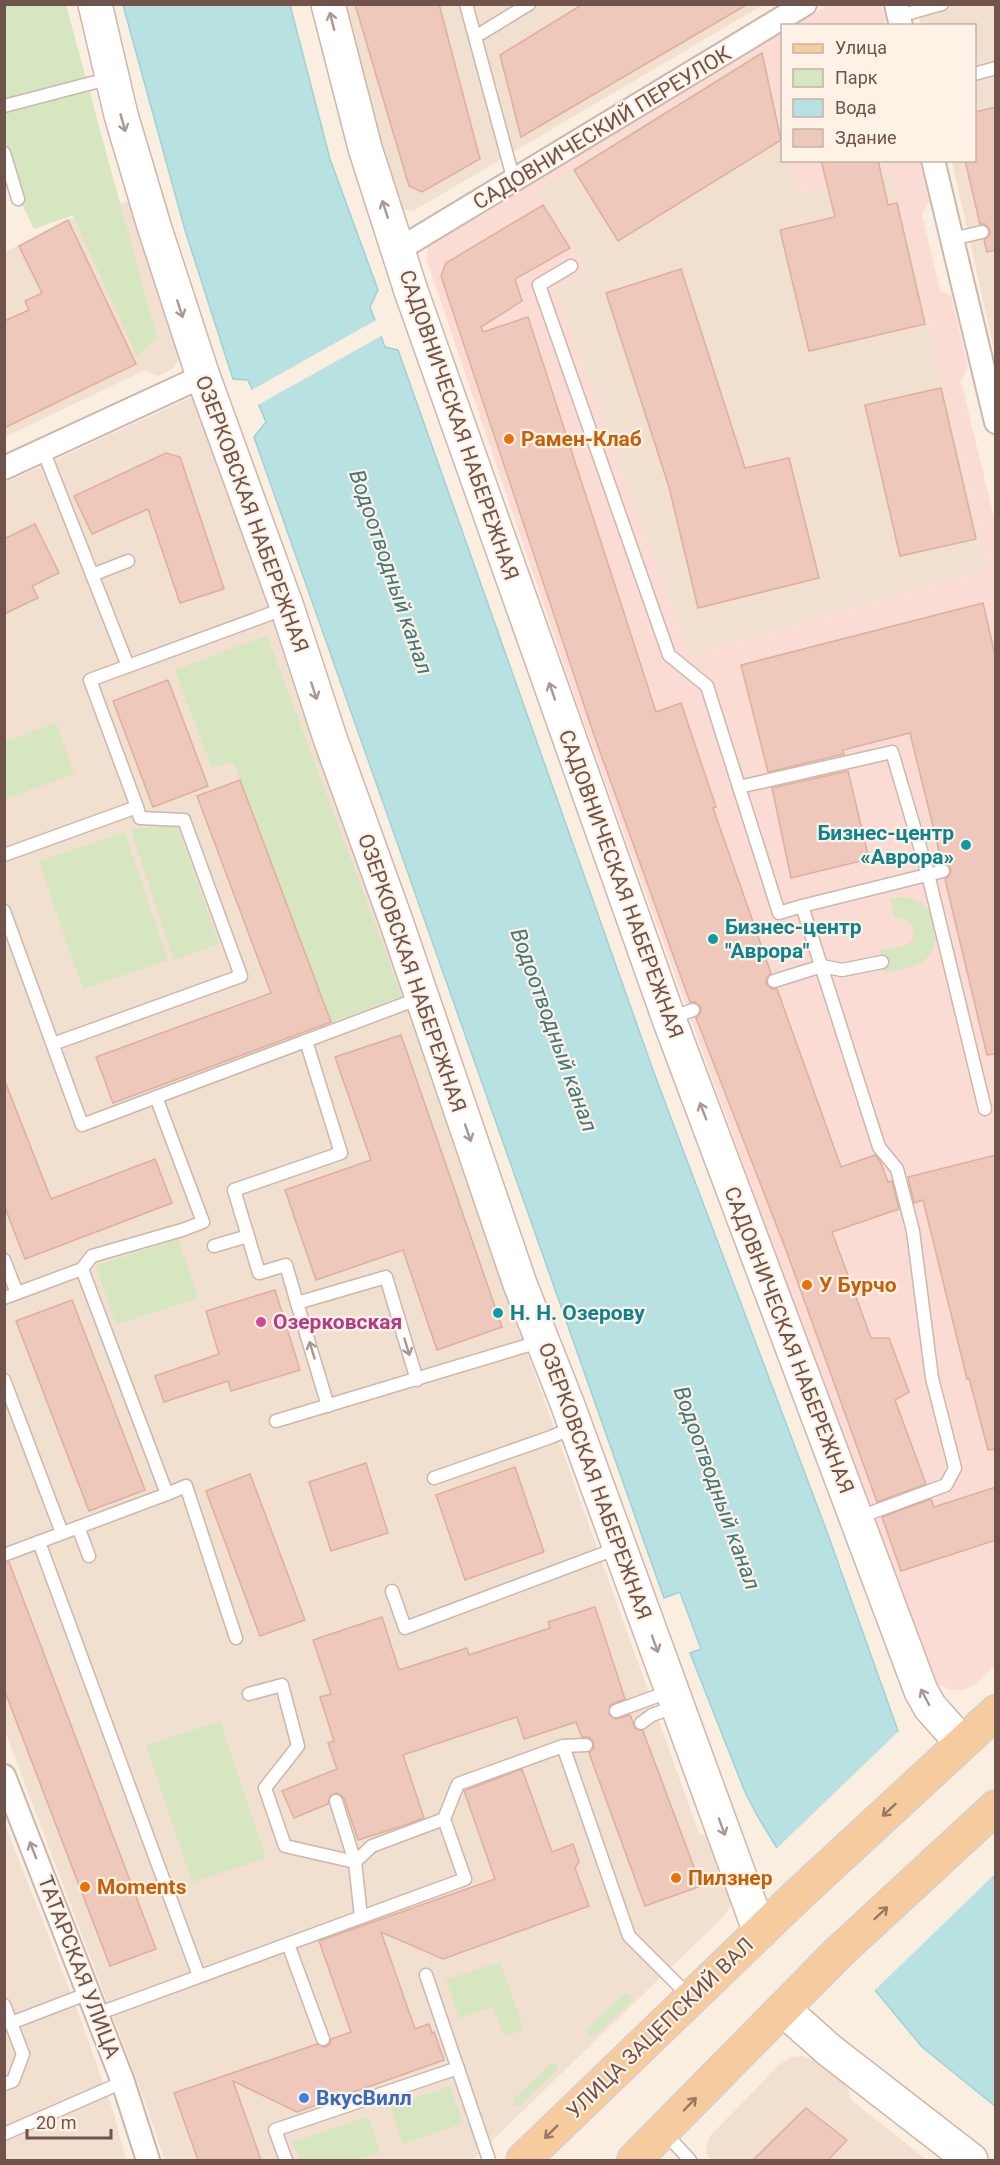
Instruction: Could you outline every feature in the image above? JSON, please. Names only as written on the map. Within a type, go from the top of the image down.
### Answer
[{"type":"main road","name":"УЛИЦА ЗАЦЕПСКИЙ ВАЛ","points":[[523,2160],[797,1896],[996,1712]]},
{"type":"main road","points":[[634,2160],[838,1953],[984,1817]]},
{"type":"street","name":"ОЗЕРКОВСКАЯ НАБЕРЕЖНАЯ","points":[[95,4],[121,116],[202,376],[287,607],[330,738],[396,921],[520,1284],[620,1547],[760,1932]]},
{"type":"street","name":"САДОВНИЧЕСКАЯ НАБЕРЕЖНАЯ","points":[[328,4],[365,148],[411,291],[681,1014],[856,1518],[921,1691],[930,1707],[962,1743]]},
{"type":"street","name":"САДОВНИЧЕСКИЙ ПЕРЕУЛОК","points":[[398,250],[805,4]]},
{"type":"street","points":[[933,162],[992,387],[996,422]]},
{"type":"street","points":[[4,468],[202,376]]},
{"type":"street","name":"ТАТАРСКАЯ УЛИЦА","points":[[4,1776],[123,2082],[148,2160]]},
{"type":"street","points":[[783,2009],[829,2050],[971,2160]]},
{"type":"lane","points":[[466,4],[514,181]]},
{"type":"lane","points":[[475,37],[529,4]]},
{"type":"lane","points":[[899,15],[942,4]]},
{"type":"lane","points":[[976,74],[996,68]]},
{"type":"lane","points":[[4,106],[112,77]]},
{"type":"lane","points":[[4,153],[18,199]]},
{"type":"lane","points":[[952,238],[982,232]]},
{"type":"lane","points":[[572,267],[539,285],[669,655],[707,686],[780,913],[943,871]]},
{"type":"lane","points":[[43,450],[128,666]]},
{"type":"lane","points":[[92,575],[128,561]]},
{"type":"lane","points":[[53,1044],[241,976],[184,820],[140,818],[90,680],[287,607]]},
{"type":"lane","points":[[739,787],[892,752],[928,874],[985,1109]]},
{"type":"lane","points":[[4,855],[137,807]]},
{"type":"lane","points":[[802,906],[879,1147],[897,1169],[913,1231],[932,1378],[956,1468],[946,1485],[856,1518]]},
{"type":"lane","points":[[4,911],[82,1125],[421,998]]},
{"type":"lane","points":[[774,981],[822,966],[842,970],[882,962]]},
{"type":"lane","points":[[306,1041],[340,1153],[234,1190],[258,1273],[286,1265],[328,1406]]},
{"type":"lane","points":[[4,1298],[82,1269],[92,1256],[203,1222],[156,1097]]},
{"type":"lane","points":[[214,1246],[248,1236]]},
{"type":"lane","points":[[4,1260],[17,1293]]},
{"type":"lane","points":[[82,1269],[167,1494]]},
{"type":"lane","points":[[297,1303],[386,1276],[417,1380]]},
{"type":"lane","points":[[276,1421],[543,1340]]},
{"type":"lane","points":[[4,1380],[62,1533]]},
{"type":"lane","points":[[434,1478],[575,1427]]},
{"type":"lane","points":[[4,1555],[186,1486],[236,1638]]},
{"type":"lane","points":[[78,1527],[89,1556]]},
{"type":"lane","points":[[39,1542],[199,1976]]},
{"type":"lane","points":[[392,1591],[405,1628],[620,1547]]},
{"type":"lane","points":[[249,1694],[282,1685],[298,1746],[265,1788],[285,1846],[355,1862]]},
{"type":"lane","points":[[616,1711],[675,1698]]},
{"type":"lane","points":[[641,1723],[675,1698]]},
{"type":"lane","points":[[11,2023],[199,1976],[465,1879],[444,1819],[458,1784],[563,1746],[586,1745]]},
{"type":"lane","points":[[563,1746],[629,1936],[691,1999]]},
{"type":"lane","points":[[336,1801],[355,1862],[361,1917]]},
{"type":"lane","points":[[355,1862],[372,1846],[444,1819]]},
{"type":"lane","points":[[288,1944],[324,2039]]},
{"type":"lane","points":[[426,1975],[489,2160]]},
{"type":"lane","points":[[4,2005],[23,2054],[13,2081],[4,2084]]},
{"type":"lane","points":[[286,2160],[275,2130],[458,2067]]},
{"type":"lane","points":[[4,2134],[123,2082]]},
{"type":"lane","points":[[663,2131],[690,2160]]},
{"type":"shaded area","points":[[830,4],[881,5],[886,19],[884,24],[796,24]]},
{"type":"shaded area","points":[[340,5],[763,5],[413,211],[401,208],[398,203]]},
{"type":"shaded area","points":[[915,5],[995,5],[995,353],[952,162],[976,162],[976,24],[921,24]]},
{"type":"shaded area","points":[[781,34],[781,130],[763,50],[535,191],[587,272],[555,288],[690,656],[987,569],[892,172],[796,193],[789,162],[920,163],[929,201],[922,214],[940,290],[951,296],[968,367],[961,381],[996,526],[996,1665],[975,1684],[964,1690],[949,1690],[934,1682],[874,1527],[578,706],[427,261],[428,247]]},
{"type":"shaded area","points":[[763,49],[781,130],[781,162],[789,162],[796,193],[892,171],[987,569],[690,656],[555,288],[587,272],[535,191]]},
{"type":"shaded area","points":[[129,201],[169,326],[178,329],[182,351],[180,358],[171,370],[157,376],[145,370],[5,437],[5,252],[68,220]]},
{"type":"shaded area","points":[[190,398],[195,399],[204,408],[464,1176],[699,1833],[713,1839],[731,1895],[730,1907],[723,1917],[472,2160],[165,2160],[5,1731],[5,483]]},
{"type":"shaded area","points":[[4,1822],[77,2009],[114,2114],[126,2160],[5,2160]]},
{"type":"shaded area","points":[[803,2056],[819,2062],[847,2084],[850,2099],[927,2160],[710,2160],[706,2150],[710,2136],[778,2066],[791,2057]]},
{"type":"green space","points":[[5,5],[66,5],[157,339],[137,356],[73,215],[34,229],[5,169]]},
{"type":"green space","points":[[267,636],[402,996],[331,1022],[233,761],[212,768],[175,670]]},
{"type":"green space","points":[[56,723],[74,774],[7,798],[4,790],[5,742]]},
{"type":"green space","points":[[177,826],[219,944],[174,960],[131,829]]},
{"type":"green space","points":[[124,832],[168,960],[83,989],[39,861]]},
{"type":"green space","points":[[902,897],[919,902],[929,910],[935,923],[936,938],[932,951],[924,961],[907,968],[884,973],[880,950],[906,945],[914,934],[908,922],[894,918],[890,899]]},
{"type":"green space","points":[[178,1239],[198,1298],[116,1325],[96,1266]]},
{"type":"green space","points":[[220,1721],[266,1858],[192,1882],[146,1745]]},
{"type":"green space","points":[[500,1962],[524,2030],[504,2036],[493,2007],[459,2018],[446,1980]]},
{"type":"green space","points":[[625,1993],[632,1996],[631,2001],[593,2037],[588,2036],[587,2029]]},
{"type":"green space","points":[[551,2063],[557,2064],[557,2070],[519,2106],[514,2106],[514,2099]]},
{"type":"green space","points":[[450,2086],[463,2123],[403,2144],[390,2107]]},
{"type":"green space","points":[[368,2116],[380,2152],[356,2160],[299,2160],[293,2142]]},
{"type":"water","name":"Водоотводный канал","points":[[123,5],[290,5],[330,159],[378,290],[370,307],[385,347],[398,350],[654,1073],[827,1532],[898,1731],[995,1879],[995,2106],[922,2047],[875,1990],[777,1848],[745,1792],[690,1653],[701,1649],[680,1592],[664,1598],[254,437],[266,422],[248,380],[233,379],[185,230]]},
{"type":"pier","points":[[378,319],[383,335],[256,406],[250,391]]},
{"type":"pier","points":[[901,1729],[995,1874],[873,1992],[775,1850]]},
{"type":"building","points":[[355,4],[439,4],[480,159],[422,192],[409,186]]},
{"type":"building","points":[[583,4],[748,4],[521,137],[500,55]]},
{"type":"building","points":[[762,53],[781,140],[618,241],[574,170]]},
{"type":"building","points":[[996,107],[996,250],[987,252],[984,240],[990,235],[990,230],[985,224],[980,224],[965,162],[976,162],[976,112]]},
{"type":"building","points":[[821,162],[878,162],[888,205],[897,203],[925,324],[809,351],[780,230],[835,217]]},
{"type":"building","points":[[543,205],[570,248],[515,279],[522,301],[481,327],[483,332],[528,317],[656,712],[681,703],[716,807],[713,808],[771,973],[766,979],[766,984],[772,989],[777,989],[841,1167],[875,1155],[880,1161],[888,1182],[892,1181],[899,1209],[832,1232],[871,1338],[889,1338],[909,1392],[895,1400],[926,1484],[877,1502],[786,1250],[696,1018],[701,1012],[701,1007],[695,1002],[690,1002],[594,735],[441,276],[446,263]]},
{"type":"building","points":[[68,220],[136,364],[4,428],[4,321],[29,310],[25,301],[42,293],[19,246]]},
{"type":"building","points":[[681,269],[745,468],[789,458],[819,578],[698,608],[669,487],[606,293]]},
{"type":"building","points":[[941,388],[976,539],[900,556],[865,405]]},
{"type":"building","points":[[166,453],[180,457],[224,589],[180,603],[148,509],[92,534],[74,496]]},
{"type":"building","points":[[35,524],[59,573],[32,586],[38,598],[4,614],[4,539]]},
{"type":"building","name":"Бизнес-центр «Аврора»","points":[[983,603],[996,659],[996,1054],[987,1055],[945,879],[951,870],[948,865],[942,863],[910,733],[843,750],[844,754],[768,772],[741,665]]},
{"type":"building","points":[[168,680],[208,786],[153,807],[113,701]]},
{"type":"building","points":[[848,771],[869,859],[791,878],[772,788]]},
{"type":"building","points":[[240,780],[331,1022],[113,1103],[96,1057],[271,993],[197,796]]},
{"type":"building","points":[[401,1035],[502,1327],[437,1350],[403,1250],[316,1280],[285,1190],[371,1160],[335,1057]]},
{"type":"building","points":[[4,1084],[6,1084],[51,1199],[155,1159],[172,1203],[25,1259],[4,1205]]},
{"type":"building","points":[[996,1155],[996,1449],[988,1450],[969,1378],[967,1379],[923,1200],[914,1203],[908,1177]]},
{"type":"building","points":[[275,1290],[300,1370],[231,1391],[228,1381],[164,1402],[155,1376],[219,1354],[206,1311]]},
{"type":"building","points":[[72,1300],[145,1490],[89,1511],[16,1321]]},
{"type":"building","points":[[366,1463],[388,1533],[331,1551],[309,1482]]},
{"type":"building","points":[[515,1467],[544,1552],[465,1580],[436,1495]]},
{"type":"building","points":[[250,1474],[305,1620],[260,1636],[206,1491]]},
{"type":"building","points":[[996,1487],[996,1540],[901,1571],[882,1517],[931,1499],[934,1507]]},
{"type":"building","points":[[9,1562],[156,1949],[110,1966],[4,1689],[4,1563]]},
{"type":"building","points":[[595,1607],[625,1699],[610,1705],[609,1714],[615,1719],[630,1715],[635,1728],[643,1731],[701,1886],[645,1906],[589,1753],[594,1748],[593,1741],[589,1737],[582,1737],[576,1722],[524,1739],[517,1717],[403,1755],[424,1818],[405,1825],[358,1840],[344,1798],[337,1793],[330,1796],[328,1804],[294,1818],[282,1791],[337,1769],[328,1743],[334,1741],[320,1697],[331,1694],[313,1640],[382,1617],[399,1670],[467,1648],[469,1655],[550,1628],[548,1622]]},
{"type":"building","points":[[522,1769],[552,1852],[573,1844],[579,1862],[575,1868],[589,1906],[443,1959],[381,1932],[415,2029],[429,2024],[444,2060],[297,2112],[233,2081],[261,2160],[198,2160],[174,2093],[317,2044],[325,2047],[330,2044],[331,2039],[351,2032],[319,1941],[495,1879],[464,1791]]},
{"type":"building","points":[[806,2108],[847,2140],[828,2160],[753,2160]]},
{"type":"place","name":"Рамен-Клаб","points":[[509,439]]},
{"type":"place","name":"Бизнес-центр «Аврора»","points":[[966,845]]},
{"type":"place","name":"Бизнес-центр \"Аврора\"","points":[[713,939]]},
{"type":"place","name":"У Бурчо","points":[[807,1285]]},
{"type":"place","name":"Н. Н. Озерову","points":[[498,1313]]},
{"type":"place","name":"Озерковская","points":[[261,1322]]},
{"type":"place","name":"Пилзнер","points":[[676,1878]]},
{"type":"place","name":"Moments","points":[[85,1887]]},
{"type":"place","name":"ВкусВилл","points":[[304,2098]]}]
